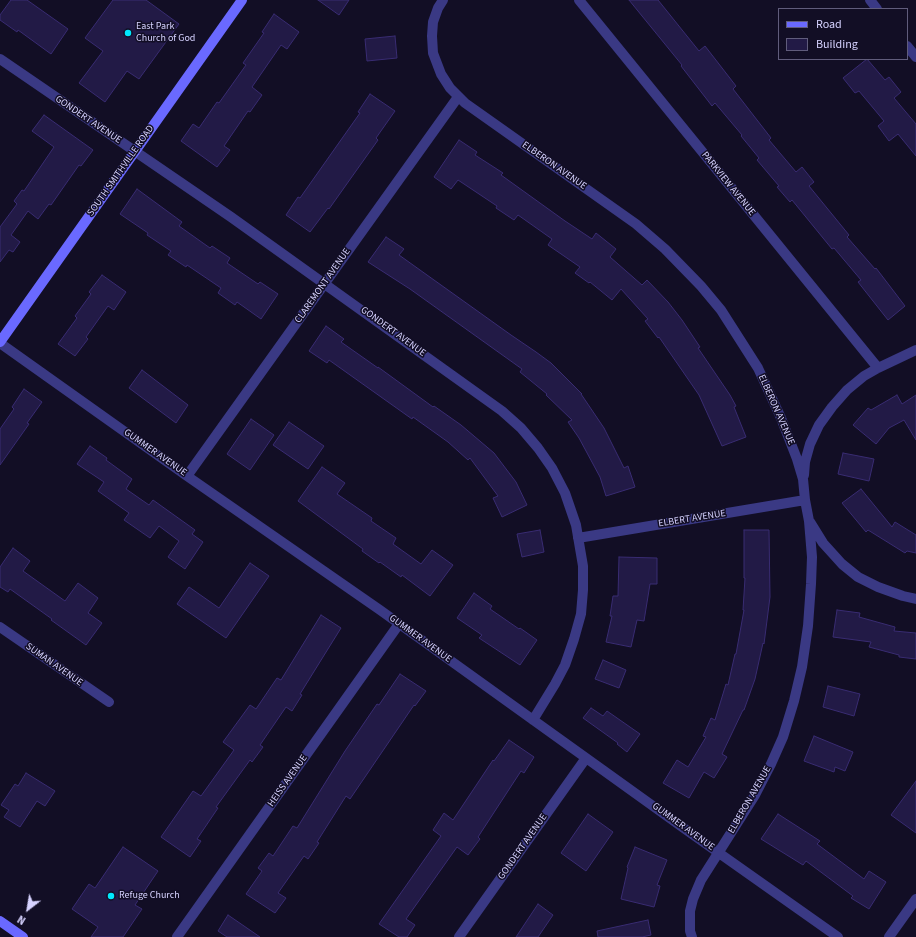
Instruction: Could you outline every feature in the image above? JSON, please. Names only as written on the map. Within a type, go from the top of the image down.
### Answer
[{"type":"main road","name":"SOUTH SMITHVILLE ROAD","points":[[0,342],[242,0]]},
{"type":"main road","points":[[0,921],[23,937]]},
{"type":"street","name":"ELBERON AVENUE","points":[[442,0],[433,22],[433,54],[441,74],[450,88],[458,97],[636,224],[665,249],[701,286],[721,310],[758,368],[781,418],[803,479],[805,500],[810,521],[811,584],[808,626],[802,667],[794,701],[783,737],[755,795],[701,880],[690,911],[690,931],[692,937]]},
{"type":"street","name":"PARKVIEW AVENUE","points":[[579,0],[878,368]]},
{"type":"street","points":[[870,0],[876,8]]},
{"type":"street","points":[[908,47],[916,57]]},
{"type":"street","name":"GONDERT AVENUE","points":[[0,59],[325,283],[502,410],[521,428],[538,448],[552,468],[564,493],[578,538],[583,566],[583,590],[581,614],[565,665],[556,684],[533,720]]},
{"type":"street","name":"CLAREMONT AVENUE","points":[[187,476],[458,97]]},
{"type":"street","name":"GUMMER AVENUE","points":[[0,342],[838,937]]},
{"type":"street","points":[[803,479],[805,462],[810,444],[819,425],[832,407],[847,390],[864,376],[916,350]]},
{"type":"street","name":"ELBERT AVENUE","points":[[578,538],[805,500]]},
{"type":"street","points":[[810,521],[823,543],[842,564],[858,577],[878,587],[916,599]]},
{"type":"street","name":"HEISS AVENUE","points":[[177,937],[399,624]]},
{"type":"street","name":"SUMAN AVENUE","points":[[0,627],[109,702]]},
{"type":"street","name":"GONDERT AVENUE","points":[[459,937],[586,758]]},
{"type":"street","points":[[889,937],[916,899]]},
{"type":"building","points":[[11,0],[27,0],[68,29],[51,54],[18,30],[17,32],[0,20],[0,15]]},
{"type":"building","points":[[113,0],[146,0],[179,24],[139,79],[127,71],[105,102],[79,83],[103,51],[85,38]]},
{"type":"building","points":[[318,0],[349,0],[339,15]]},
{"type":"building","points":[[629,0],[658,0],[699,51],[705,46],[736,86],[733,89],[771,138],[769,140],[796,172],[802,167],[814,182],[809,186],[849,235],[847,237],[875,269],[876,268],[905,306],[888,320],[858,282],[861,280],[834,248],[832,249],[792,200],[790,202],[777,187],[779,186],[757,160],[759,158],[741,136],[742,135],[715,103],[712,106],[681,66],[682,65]]},
{"type":"building","points":[[274,14],[299,32],[287,49],[281,45],[252,87],[262,95],[250,112],[248,111],[224,146],[230,150],[217,167],[181,141],[193,124],[199,128],[217,102],[219,103],[246,65],[243,63],[264,33],[262,32]]},
{"type":"building","points":[[395,36],[397,58],[367,61],[365,39]]},
{"type":"building","points":[[866,60],[868,60],[885,80],[889,77],[901,92],[894,98],[916,124],[916,156],[898,134],[889,141],[878,126],[884,121],[859,91],[855,93],[843,78]]},
{"type":"building","points":[[370,94],[395,111],[376,138],[378,140],[329,209],[328,208],[310,232],[286,215],[298,197],[300,198],[360,113],[358,112]]},
{"type":"building","points":[[44,115],[93,150],[81,166],[79,165],[51,205],[49,204],[38,219],[28,211],[11,235],[20,242],[13,252],[9,250],[0,262],[0,227],[17,204],[14,201],[22,190],[24,191],[54,147],[32,131]]},
{"type":"building","points":[[459,140],[477,152],[475,155],[503,173],[501,175],[565,221],[592,239],[596,233],[616,249],[610,257],[642,285],[647,280],[668,302],[700,347],[698,348],[736,406],[734,407],[746,437],[722,446],[699,395],[659,337],[658,338],[645,321],[648,319],[621,289],[612,300],[590,282],[589,283],[575,273],[580,267],[548,245],[552,239],[518,215],[514,220],[496,208],[497,206],[458,180],[451,189],[434,177]]},
{"type":"building","points":[[137,189],[182,222],[179,226],[210,248],[212,246],[230,258],[227,263],[258,284],[260,282],[278,294],[261,319],[237,302],[235,305],[218,293],[221,288],[187,265],[186,267],[168,255],[171,251],[120,214]]},
{"type":"building","points":[[386,237],[404,249],[399,255],[551,363],[582,394],[604,428],[624,468],[628,466],[635,487],[606,496],[600,477],[579,438],[568,422],[572,420],[546,395],[547,394],[520,372],[522,369],[410,289],[368,262]]},
{"type":"building","points":[[102,275],[126,292],[114,310],[108,306],[86,337],[88,339],[75,356],[58,344],[77,318],[75,316],[91,294],[89,292]]},
{"type":"building","points":[[326,326],[344,339],[341,342],[461,425],[494,453],[516,482],[527,505],[502,517],[493,498],[498,496],[470,458],[468,460],[448,442],[413,417],[412,419],[329,360],[327,363],[309,351]]},
{"type":"building","points":[[142,370],[188,405],[176,423],[129,388]]},
{"type":"building","points":[[24,389],[42,402],[27,423],[29,424],[0,465],[0,429],[14,409],[12,407]]},
{"type":"building","points":[[897,395],[902,404],[916,395],[916,440],[904,420],[889,428],[876,444],[853,425],[868,408],[871,410]]},
{"type":"building","points":[[251,419],[274,435],[250,470],[227,454]]},
{"type":"building","points":[[289,422],[324,446],[308,469],[273,445]]},
{"type":"building","points":[[90,446],[132,479],[126,489],[149,505],[153,500],[195,530],[192,534],[203,542],[185,569],[168,557],[179,541],[159,526],[150,538],[124,520],[129,513],[98,491],[104,482],[77,464]]},
{"type":"building","points":[[843,453],[874,459],[869,481],[838,474]]},
{"type":"building","points":[[322,467],[345,483],[337,494],[372,518],[371,521],[396,538],[393,544],[421,564],[432,550],[453,565],[430,596],[402,575],[401,577],[362,551],[363,549],[298,501]]},
{"type":"building","points":[[861,489],[892,527],[895,522],[916,535],[916,553],[907,551],[905,553],[868,530],[866,532],[842,503]]},
{"type":"building","points":[[540,530],[544,552],[522,557],[517,534]]},
{"type":"building","points":[[744,530],[769,530],[770,597],[764,644],[763,643],[755,679],[744,710],[722,754],[727,757],[714,778],[704,772],[689,798],[663,783],[677,760],[688,767],[706,737],[703,736],[711,718],[715,720],[726,684],[728,685],[736,654],[744,610]]},
{"type":"building","points":[[13,548],[30,561],[23,571],[65,601],[78,583],[98,598],[88,613],[102,623],[86,645],[10,589],[8,592],[0,587],[0,567]]},
{"type":"building","points":[[619,557],[657,558],[657,584],[650,584],[644,621],[637,620],[631,647],[606,642],[612,616],[610,616],[613,596],[618,596]]},
{"type":"building","points":[[250,563],[269,576],[226,638],[177,604],[189,587],[219,608]]},
{"type":"building","points":[[474,593],[492,606],[490,609],[537,640],[520,665],[479,638],[482,635],[457,618]]},
{"type":"building","points":[[837,610],[860,613],[859,617],[895,627],[894,631],[916,633],[916,659],[899,657],[899,655],[869,647],[871,642],[833,637]]},
{"type":"building","points":[[321,615],[341,628],[300,694],[302,695],[292,711],[286,707],[260,745],[263,747],[252,762],[250,760],[216,807],[218,808],[197,839],[201,841],[190,857],[161,837],[193,791],[201,796],[234,750],[223,742],[250,705],[256,709],[277,678],[281,680]]},
{"type":"building","points":[[603,660],[626,670],[619,688],[595,679]]},
{"type":"building","points":[[400,674],[426,691],[415,706],[414,705],[350,799],[346,796],[308,859],[304,856],[278,893],[286,898],[275,913],[246,894],[262,871],[258,868],[269,853],[273,856],[293,826],[297,828],[345,751],[377,704],[379,705]]},
{"type":"building","points":[[828,686],[860,694],[854,716],[823,707]]},
{"type":"building","points":[[591,708],[603,716],[607,711],[640,734],[627,752],[617,744],[618,743],[583,718]]},
{"type":"building","points":[[814,736],[853,752],[845,771],[835,767],[834,772],[804,761]]},
{"type":"building","points":[[509,740],[534,757],[524,773],[521,771],[478,837],[480,839],[468,855],[457,847],[406,919],[415,925],[407,937],[399,937],[379,924],[441,836],[433,830],[444,813],[453,820],[493,760],[494,761]]},
{"type":"building","points":[[26,773],[55,791],[45,806],[37,801],[20,827],[4,817],[9,810],[1,805],[15,784],[18,786]]},
{"type":"building","points":[[916,781],[916,833],[891,815]]},
{"type":"building","points":[[588,814],[613,832],[586,871],[561,853]]},
{"type":"building","points":[[778,814],[820,841],[817,844],[864,879],[869,871],[886,882],[869,909],[851,898],[853,896],[806,861],[803,865],[761,839]]},
{"type":"building","name":"Refuge Church","points":[[123,847],[158,871],[135,905],[142,909],[123,937],[91,937],[98,927],[72,909],[89,884],[95,888]]},
{"type":"building","points":[[635,847],[667,860],[657,885],[660,886],[654,907],[621,899],[627,867]]},
{"type":"building","points":[[538,904],[553,915],[538,937],[516,937]]},
{"type":"building","points":[[228,915],[260,937],[227,937],[218,931]]},
{"type":"building","points":[[648,920],[651,935],[642,937],[598,937],[597,931]]},
{"type":"place","name":"East Park Church of God","points":[[128,33]]},
{"type":"place","name":"Refuge Church","points":[[111,896]]}]
